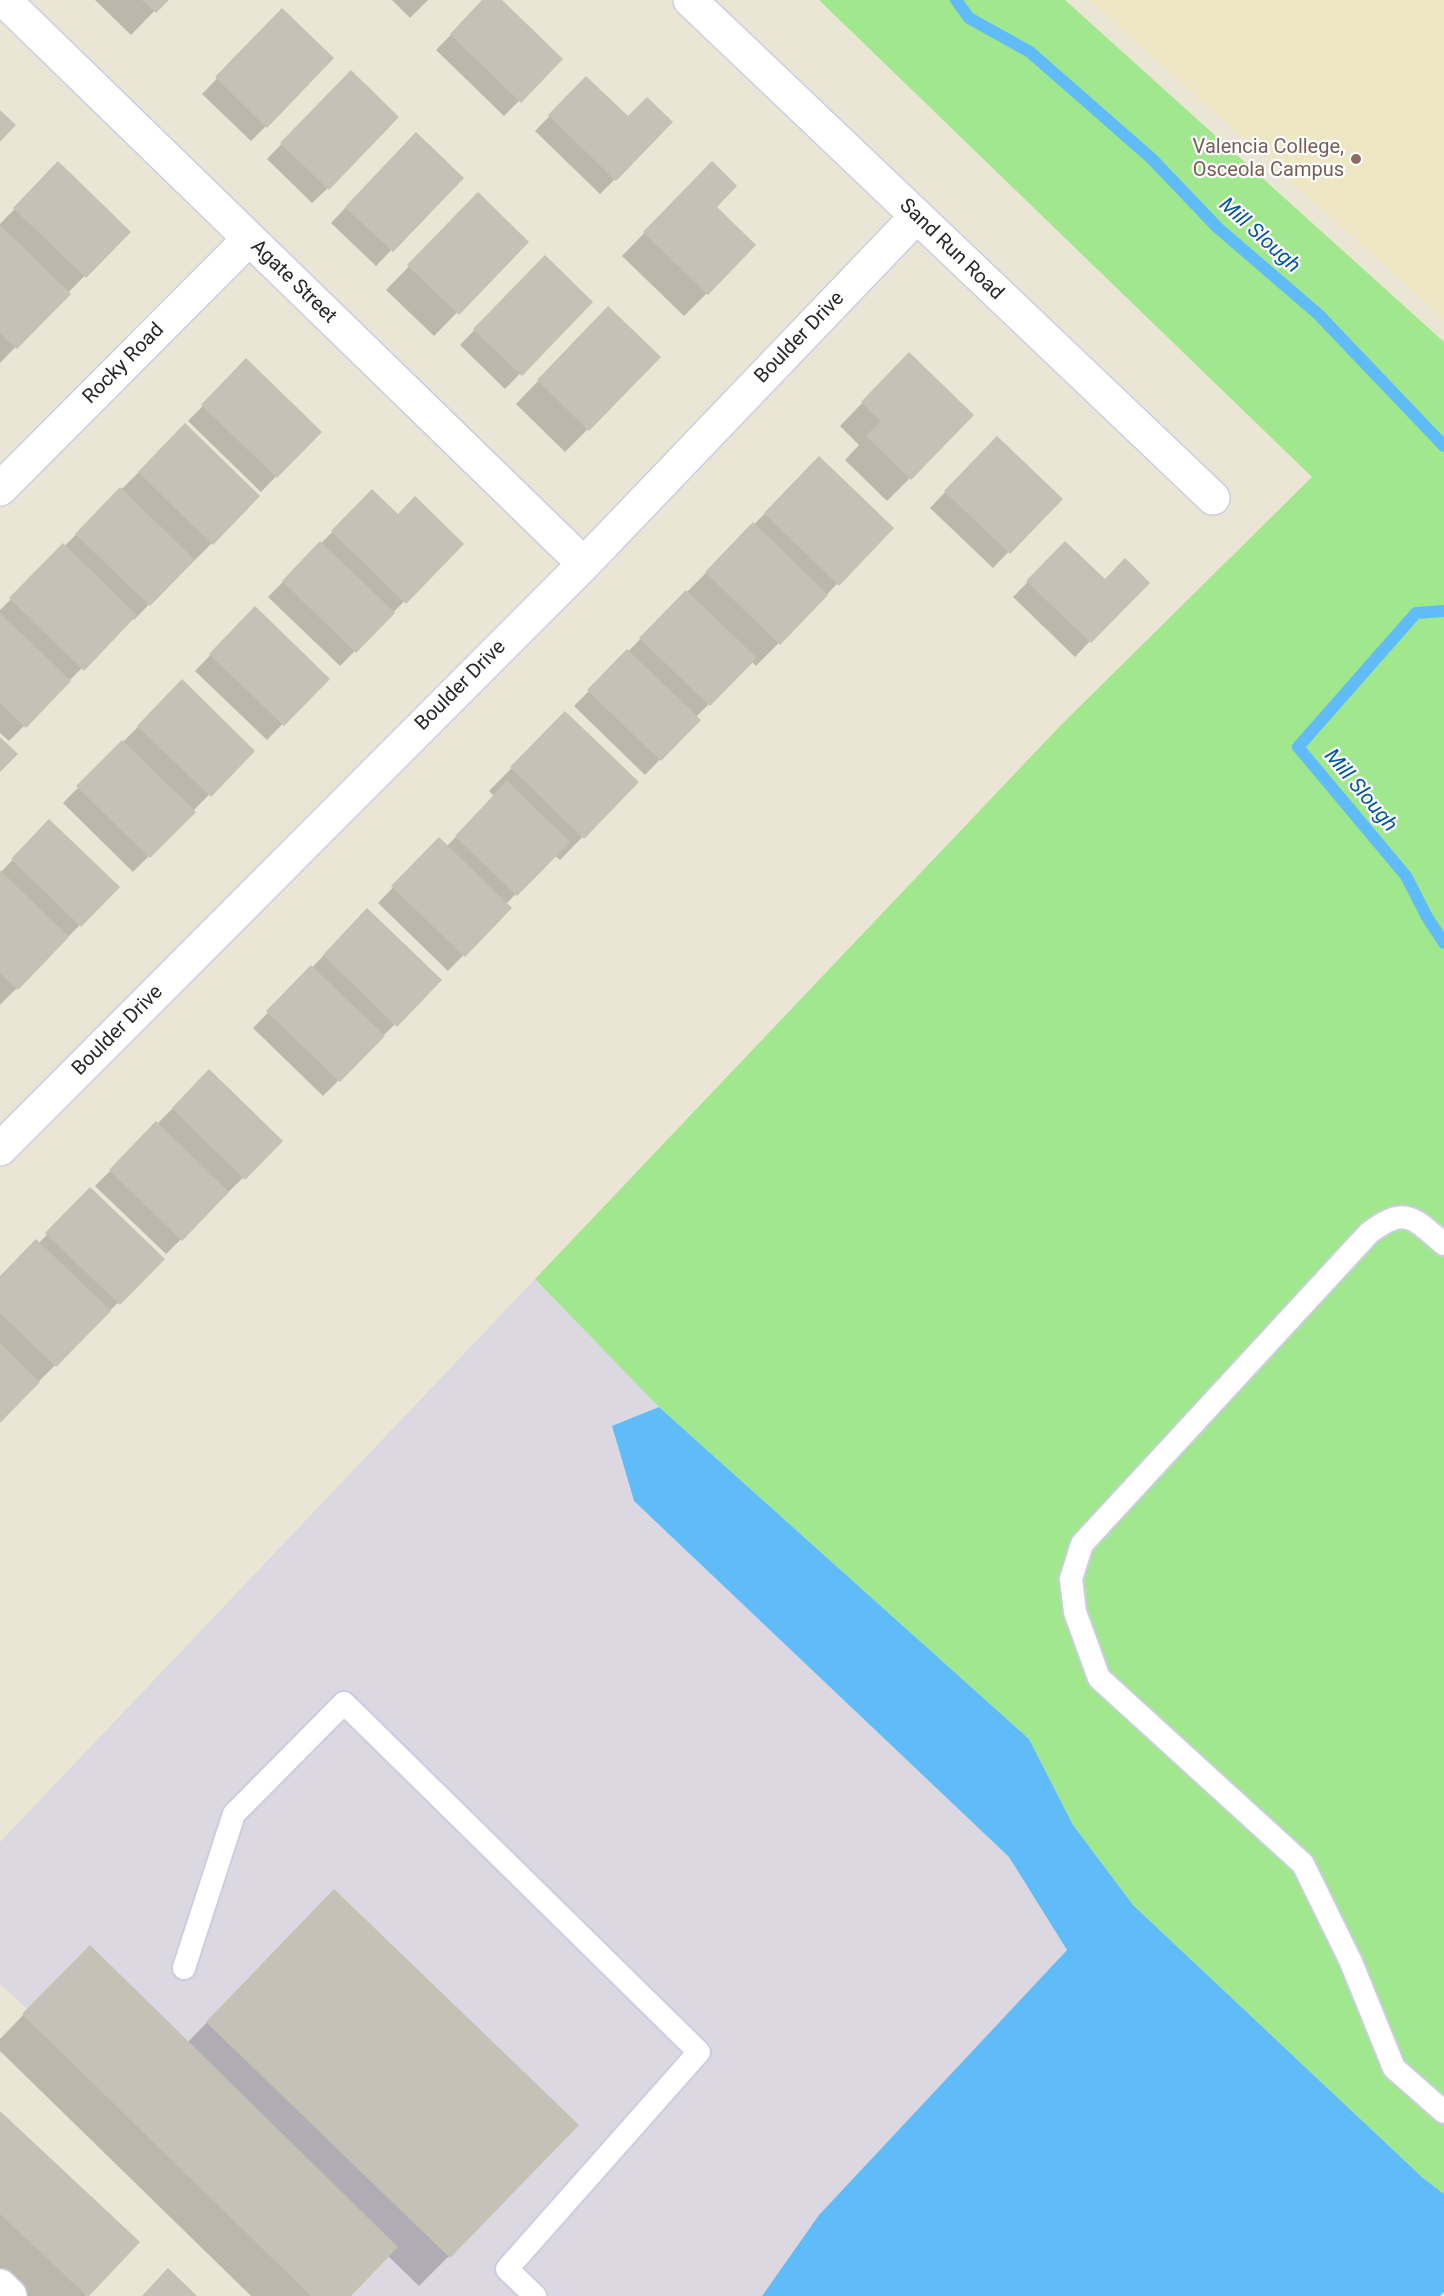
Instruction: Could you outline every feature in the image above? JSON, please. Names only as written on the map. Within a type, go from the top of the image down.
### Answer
[{"type":"street","name":"Agate Street","points":[[4,0],[584,564]]},
{"type":"street","name":"Sand Run Road","points":[[690,0],[1213,498]]},
{"type":"street","name":"Boulder Drive","points":[[0,1149],[584,564],[916,217]]},
{"type":"street","name":"Rocky Road","points":[[0,489],[249,239]]},
{"type":"street","points":[[0,2286],[10,2296]]},
{"type":"lane","points":[[1444,1244],[1416,1220],[1400,1216],[1384,1222],[1370,1233],[1082,1544],[1071,1579],[1075,1612],[1100,1678],[1303,1864],[1351,1962],[1394,2068],[1444,2112]]},
{"type":"lane","points":[[184,1968],[234,1814],[344,1703],[699,2052],[507,2269],[535,2296]]},
{"type":"shaded area","name":"Valencia College, Osceola Campus","points":[[1090,0],[1444,0],[1444,319]]},
{"type":"shaded area","points":[[535,1279],[659,1407],[612,1427],[634,1501],[1009,1857],[1067,1950],[819,2215],[762,2296],[341,2296],[0,1984],[0,1842]]},
{"type":"green space","points":[[819,0],[1065,0],[1444,342],[1444,2194],[1423,2178],[1133,1905],[1073,1825],[1029,1739],[659,1407],[535,1279],[1061,725],[1312,477]]},
{"type":"water","points":[[659,1407],[1029,1739],[1073,1825],[1133,1905],[1423,2178],[1444,2194],[1444,2292],[1440,2296],[762,2296],[819,2215],[1067,1950],[1009,1857],[634,1501],[612,1426]]},
{"type":"building","points":[[143,0],[168,0],[156,12]]},
{"type":"building","points":[[483,0],[501,0],[562,59],[521,102],[451,34]]},
{"type":"building","points":[[282,9],[333,58],[267,127],[216,77]]},
{"type":"building","points":[[351,71],[398,117],[329,189],[281,143]]},
{"type":"building","points":[[586,77],[628,117],[647,98],[672,122],[616,180],[549,115]]},
{"type":"building","points":[[0,111],[15,125],[0,141]]},
{"type":"building","points":[[416,133],[463,178],[393,251],[346,207]]},
{"type":"building","points":[[58,162],[130,232],[86,277],[14,208]]},
{"type":"building","points":[[712,162],[736,186],[716,207],[755,245],[708,294],[644,232]]},
{"type":"building","points":[[478,193],[528,242],[459,314],[408,265]]},
{"type":"building","points":[[0,226],[70,294],[17,348],[0,332]]},
{"type":"building","points":[[545,256],[592,302],[522,375],[474,329]]},
{"type":"building","points":[[608,307],[660,357],[589,430],[538,380]]},
{"type":"building","points":[[909,353],[973,415],[911,479],[867,436],[882,421],[862,402]]},
{"type":"building","points":[[246,359],[321,432],[277,477],[202,405]]},
{"type":"building","points":[[185,424],[259,496],[213,544],[139,472]]},
{"type":"building","points":[[997,437],[1062,499],[1010,553],[945,491]]},
{"type":"building","points":[[819,457],[893,528],[839,585],[765,513]]},
{"type":"building","points":[[120,488],[194,560],[150,605],[76,534]]},
{"type":"building","points":[[372,490],[398,515],[415,497],[463,544],[406,603],[332,531]]},
{"type":"building","points":[[753,523],[827,595],[780,644],[706,572]]},
{"type":"building","points":[[320,542],[394,613],[356,652],[283,581]]},
{"type":"building","points":[[1065,542],[1105,580],[1125,559],[1149,583],[1091,642],[1027,581]]},
{"type":"building","points":[[63,544],[136,615],[84,670],[10,598]]},
{"type":"building","points":[[686,591],[756,658],[710,705],[640,638]]},
{"type":"building","points":[[255,607],[329,679],[284,725],[210,654]]},
{"type":"building","points":[[0,614],[70,681],[26,727],[0,702]]},
{"type":"building","points":[[627,650],[700,720],[661,760],[588,690]]},
{"type":"building","points":[[182,680],[254,751],[211,796],[138,726]]},
{"type":"building","points":[[565,712],[638,782],[584,838],[511,767]]},
{"type":"building","points":[[0,738],[17,754],[0,771]]},
{"type":"building","points":[[122,741],[195,812],[150,857],[77,786]]},
{"type":"building","points":[[507,782],[569,842],[517,895],[456,836]]},
{"type":"building","points":[[49,820],[119,887],[81,926],[12,859]]},
{"type":"building","points":[[439,838],[511,908],[465,956],[392,886]]},
{"type":"building","points":[[0,871],[68,937],[18,989],[0,972]]},
{"type":"building","points":[[367,909],[441,980],[397,1026],[324,955]]},
{"type":"building","points":[[311,966],[384,1036],[340,1081],[267,1011]]},
{"type":"building","points":[[209,1070],[282,1141],[245,1179],[173,1108]]},
{"type":"building","points":[[156,1122],[228,1192],[182,1240],[110,1170]]},
{"type":"building","points":[[90,1188],[164,1259],[120,1304],[46,1233]]},
{"type":"building","points":[[36,1240],[110,1311],[56,1366],[0,1312],[0,1277]]},
{"type":"building","points":[[0,1344],[39,1382],[0,1422]]},
{"type":"building","points":[[334,1890],[578,2125],[450,2257],[207,2022]]},
{"type":"building","points":[[90,1946],[397,2247],[350,2296],[312,2296],[23,2014]]},
{"type":"building","points":[[0,2112],[139,2242],[88,2296],[0,2213]]},
{"type":"building","points":[[168,2269],[196,2296],[143,2296]]},
{"type":"waterway","name":"Mill Slough","points":[[956,0],[969,18],[1030,52],[1151,158],[1218,228],[1318,314],[1444,446]]},
{"type":"waterway","name":"Mill Slough","points":[[1444,611],[1416,613],[1298,747],[1406,876],[1427,917],[1444,943]]},
{"type":"place","name":"Valencia College, Osceola Campus","points":[[1356,159]]}]
